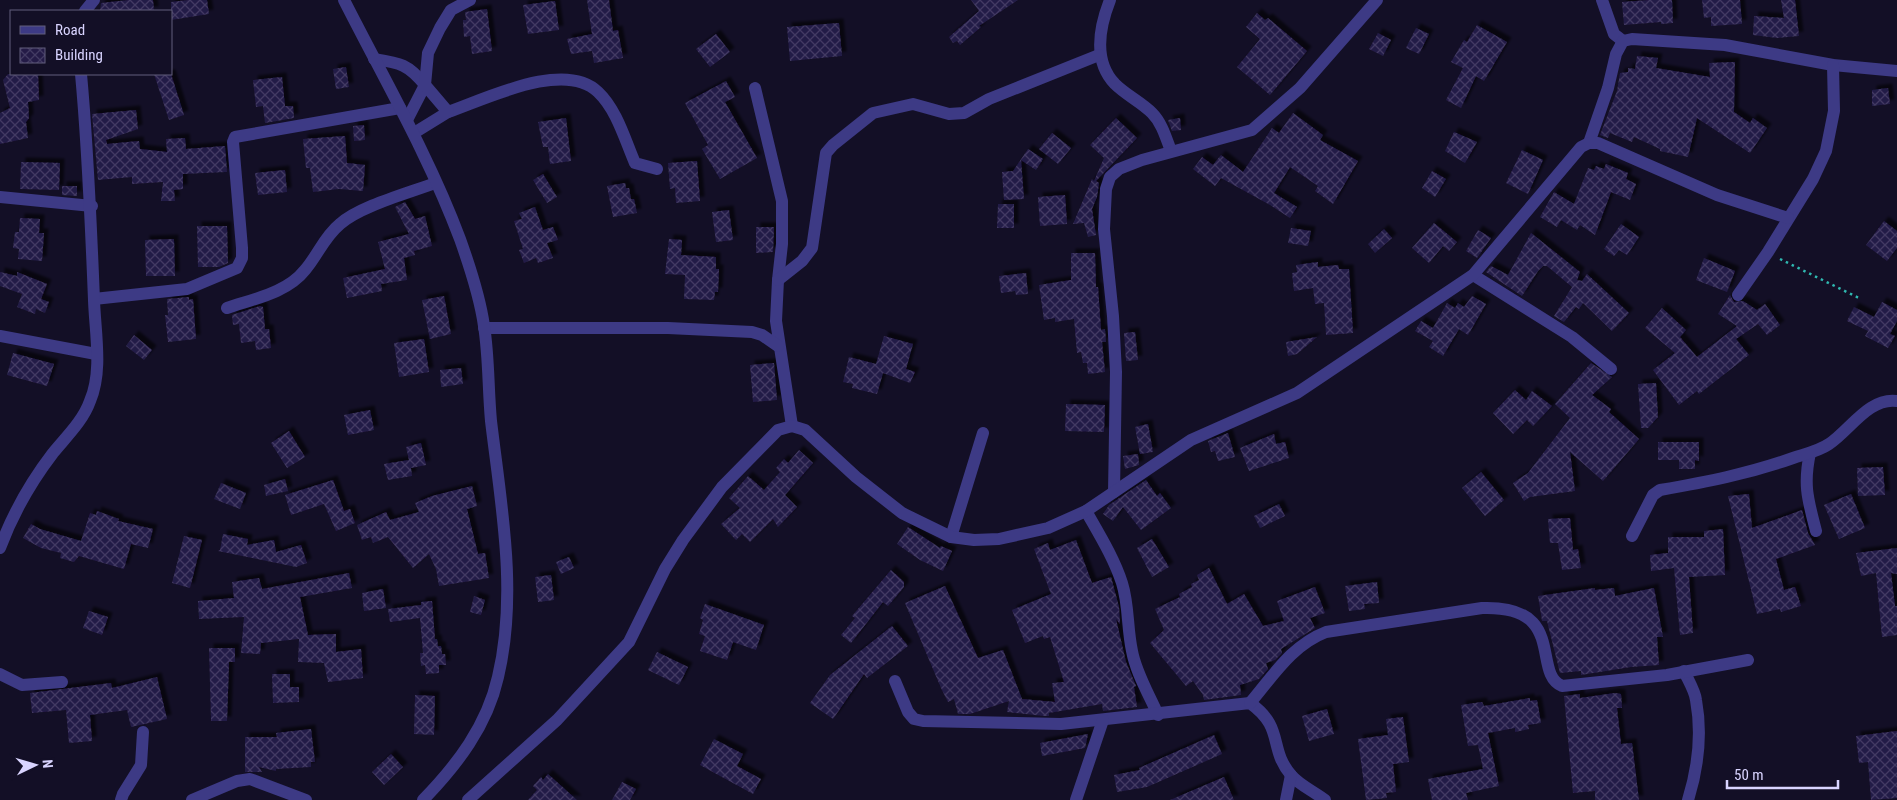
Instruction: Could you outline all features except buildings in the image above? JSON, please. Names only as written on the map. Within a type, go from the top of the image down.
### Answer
[{"type":"street","points":[[86,10],[94,0]]},
{"type":"street","points":[[344,0],[408,120],[460,239],[484,328],[489,397],[505,542],[508,611],[498,678],[480,727],[450,772],[423,800]]},
{"type":"street","points":[[408,120],[425,85],[428,53],[454,5],[470,0]]},
{"type":"street","points":[[1110,0],[1104,17],[1100,55],[1102,65],[1115,84],[1153,114],[1171,151]]},
{"type":"street","points":[[1114,492],[1116,372],[1113,316],[1104,229],[1106,189],[1110,177],[1118,169],[1171,151],[1252,130],[1300,88],[1377,0]]},
{"type":"street","points":[[1602,0],[1614,34],[1623,42]]},
{"type":"street","points":[[1589,143],[1608,88],[1616,54],[1623,42],[1632,39],[1725,45],[1833,65],[1897,71]]},
{"type":"street","points":[[778,280],[802,262],[812,248],[826,153],[832,145],[873,113],[913,104],[949,114],[964,113],[989,99],[1100,55]]},
{"type":"street","points":[[374,59],[400,63],[413,70],[448,112]]},
{"type":"street","points":[[1738,294],[1768,252],[1813,179],[1826,151],[1834,111],[1833,65]]},
{"type":"street","points":[[0,548],[6,514],[80,419],[90,402],[95,385],[96,354],[92,206],[81,75]]},
{"type":"street","points":[[414,133],[448,112],[509,88],[559,80],[579,82],[597,90],[610,106],[635,163],[657,168]]},
{"type":"street","points":[[755,88],[782,201],[782,244],[776,321],[778,346],[792,426]]},
{"type":"street","points":[[94,299],[187,289],[238,268],[242,258],[242,248],[233,142],[235,137],[400,108]]},
{"type":"street","points":[[468,800],[558,720],[629,642],[665,569],[722,487],[778,430],[792,426],[806,430],[856,477],[902,513],[951,537],[974,540],[999,539],[1048,528],[1086,511],[1191,440],[1297,393],[1473,275],[1581,147],[1589,143],[1598,143],[1717,195],[1788,218]]},
{"type":"street","points":[[227,308],[274,292],[294,281],[305,270],[328,235],[341,222],[362,211],[435,184]]},
{"type":"street","points":[[0,197],[92,206]]},
{"type":"street","points":[[1473,275],[1572,337],[1611,369]]},
{"type":"street","points":[[484,328],[668,328],[752,332],[762,335],[778,346]]},
{"type":"street","points":[[0,336],[96,354]]},
{"type":"street","points":[[1632,536],[1653,495],[1660,490],[1712,482],[1745,474],[1810,453],[1828,446],[1873,405],[1888,400],[1897,401]]},
{"type":"street","points":[[951,537],[983,434]]},
{"type":"street","points":[[1810,453],[1805,474],[1806,488],[1816,531]]},
{"type":"street","points":[[1086,511],[1111,556],[1122,583],[1129,612],[1131,650],[1136,666],[1158,714]]},
{"type":"street","points":[[895,681],[908,712],[914,719],[1061,724],[1250,704],[1288,657],[1314,637],[1326,632],[1482,608],[1504,607],[1525,616],[1539,630],[1551,675],[1556,683],[1562,686],[1684,672],[1748,660]]},
{"type":"street","points":[[1684,672],[1696,698],[1699,745],[1694,782],[1688,800]]},
{"type":"street","points":[[0,674],[22,685],[62,682]]},
{"type":"street","points":[[1250,704],[1270,720],[1279,755],[1291,776],[1325,800]]},
{"type":"street","points":[[1076,800],[1103,720]]},
{"type":"street","points":[[121,800],[141,765],[143,732]]},
{"type":"street","points":[[1286,800],[1291,776]]},
{"type":"street","points":[[192,800],[237,781],[250,779],[306,800]]},
{"type":"path","points":[[1768,252],[1858,298]]}]
